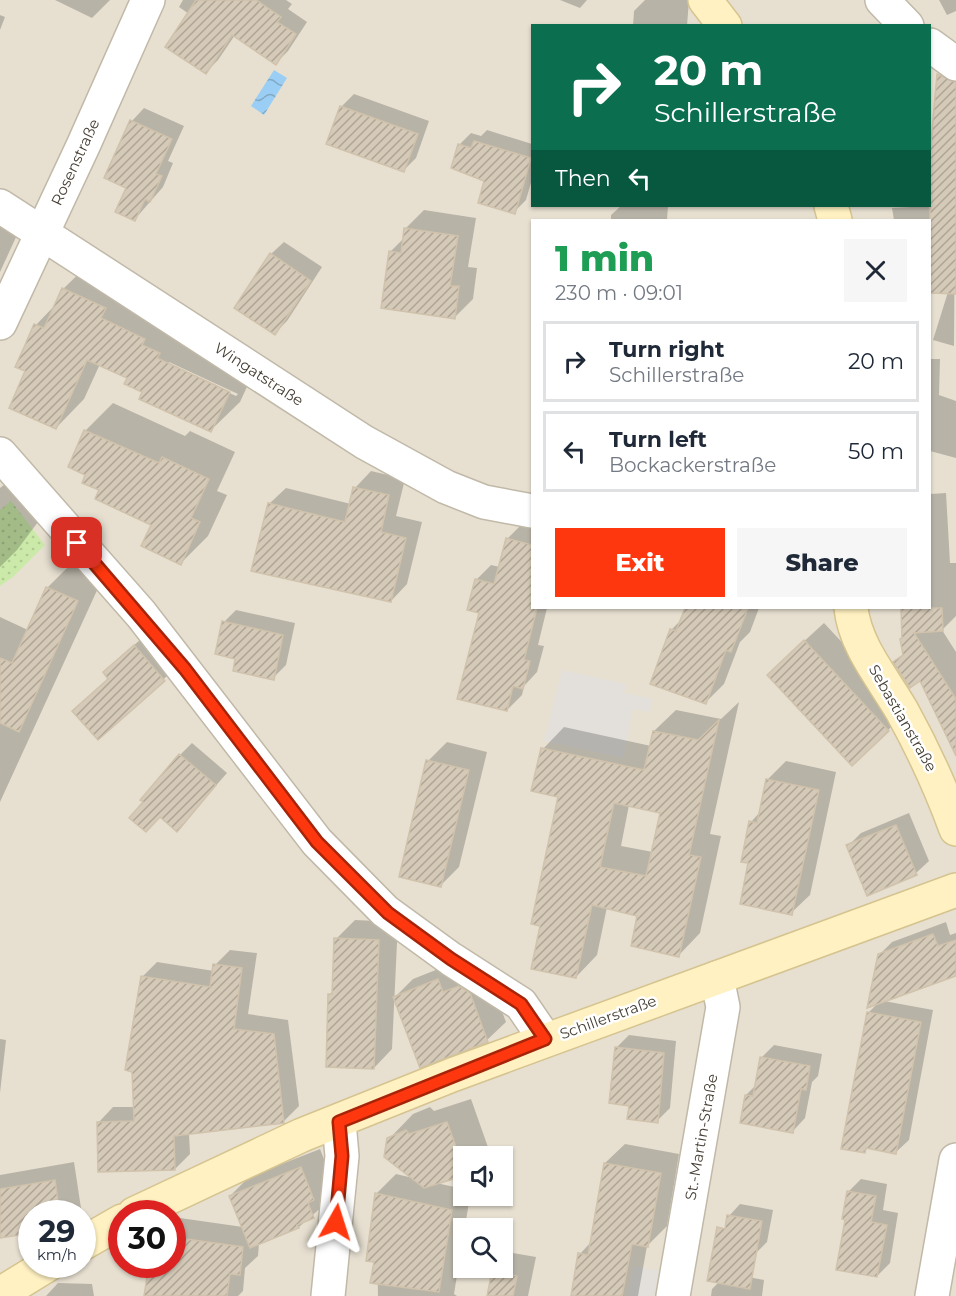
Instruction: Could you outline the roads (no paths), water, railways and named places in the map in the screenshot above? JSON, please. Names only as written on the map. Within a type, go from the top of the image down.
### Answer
[{"type":"street","name":"Rosenstraße","points":[[0,323],[148,0]]},
{"type":"street","points":[[705,0],[723,24]]},
{"type":"street","points":[[882,0],[905,24]]},
{"type":"street","points":[[931,46],[956,64]]},
{"type":"street","name":"Wingatstraße","points":[[0,206],[364,442],[446,487],[484,502],[531,511]]},
{"type":"street","points":[[0,454],[141,614],[317,842],[388,913],[451,959],[521,1004],[545,1039]]},
{"type":"street","name":"Sebastianstraße","points":[[851,609],[852,620],[872,664],[901,709],[935,774],[956,829]]},
{"type":"street","name":"Schillerstraße","points":[[164,1200],[302,1135],[545,1039],[956,890]]},
{"type":"street","name":"St.-Martin-Straße","points":[[673,1296],[723,1007],[717,978]]},
{"type":"street","points":[[328,1296],[342,1156],[339,1122]]},
{"type":"street","points":[[932,1296],[956,1160]]},
{"type":"street","points":[[0,1294],[26,1278]]},
{"type":"water","points":[[274,70],[287,78],[264,115],[251,106]]}]
